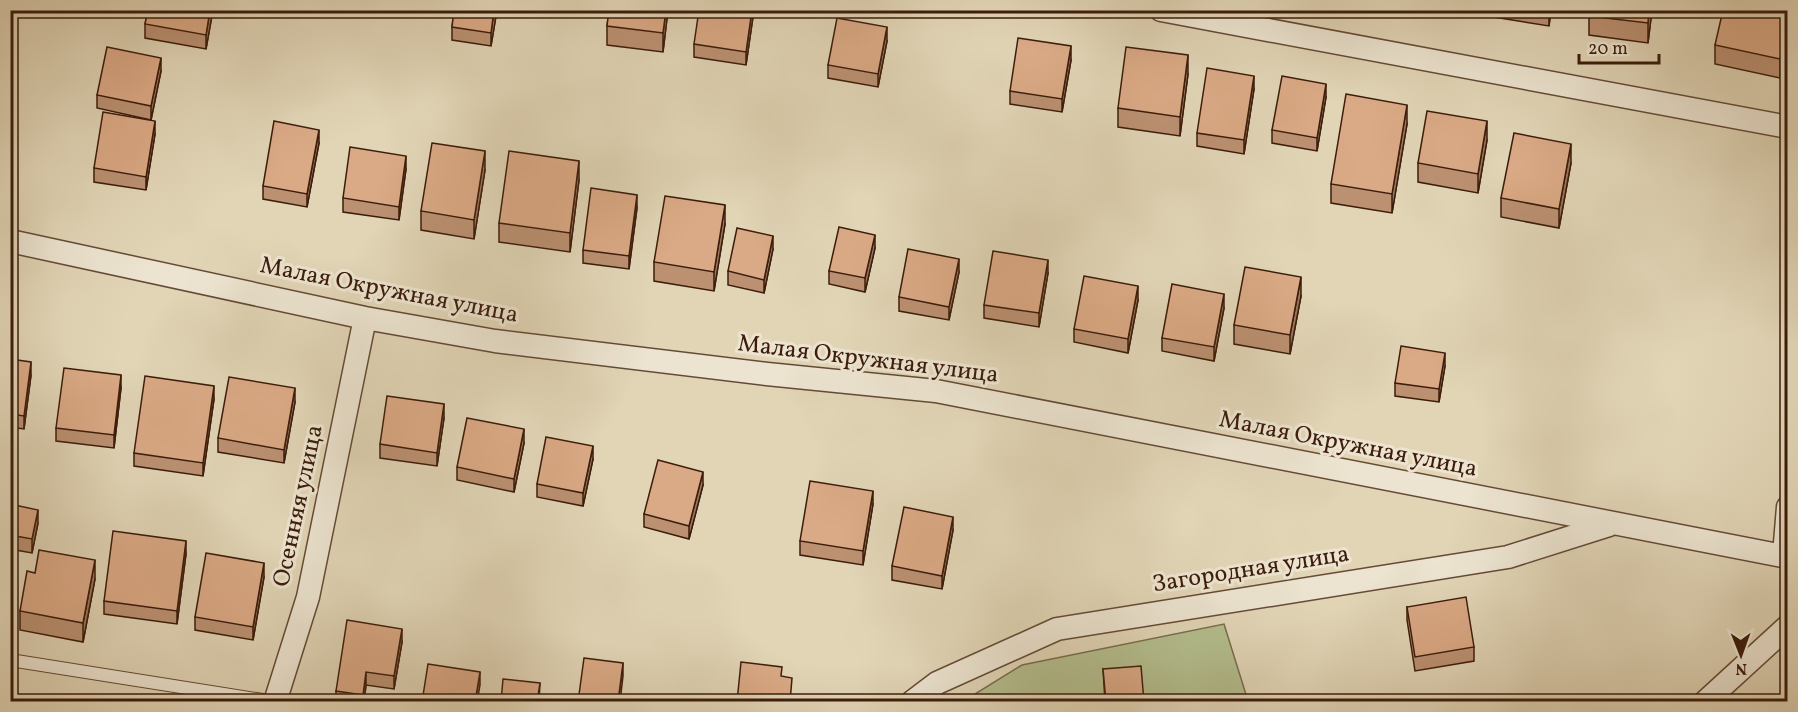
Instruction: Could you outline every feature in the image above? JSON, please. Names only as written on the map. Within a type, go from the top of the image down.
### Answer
[{"type":"street","points":[[1161,10],[1788,127]]},
{"type":"street","name":"Малая Окружная улица","points":[[10,241],[365,318],[495,341],[767,374],[936,391],[1610,524],[1786,556]]},
{"type":"street","name":"Осенняя улица","points":[[275,702],[308,597],[365,318]]},
{"type":"street","points":[[1786,556],[1788,507]]},
{"type":"street","name":"Загородная улица","points":[[912,702],[937,683],[1057,629],[1508,557],[1610,524]]},
{"type":"street","points":[[1705,702],[1788,626]]},
{"type":"lane","points":[[10,660],[275,702]]},
{"type":"green space","points":[[1224,624],[1248,701],[962,702],[1022,665]]},
{"type":"building","points":[[148,10],[210,10],[206,35],[145,24]]},
{"type":"building","points":[[454,10],[494,10],[491,33],[452,27]]},
{"type":"building","points":[[609,10],[666,10],[663,33],[607,26]]},
{"type":"building","points":[[699,10],[752,10],[746,52],[694,44]]},
{"type":"building","points":[[1590,10],[1649,10],[1648,23],[1589,16]]},
{"type":"building","points":[[1723,10],[1788,10],[1788,24],[1780,59],[1715,45]]},
{"type":"building","points":[[837,18],[887,27],[878,74],[828,65]]},
{"type":"building","points":[[1018,38],[1071,46],[1062,99],[1010,91]]},
{"type":"building","points":[[107,47],[161,58],[151,106],[97,95]]},
{"type":"building","points":[[1126,47],[1188,55],[1180,117],[1118,108]]},
{"type":"building","points":[[1207,68],[1254,76],[1244,140],[1197,133]]},
{"type":"building","points":[[1282,76],[1326,84],[1317,138],[1272,130]]},
{"type":"building","points":[[1346,94],[1407,105],[1392,194],[1331,184]]},
{"type":"building","points":[[1427,111],[1487,121],[1478,174],[1418,163]]},
{"type":"building","points":[[103,112],[155,121],[146,177],[94,168]]},
{"type":"building","points":[[274,121],[319,130],[307,194],[263,186]]},
{"type":"building","points":[[1514,133],[1571,144],[1559,209],[1501,198]]},
{"type":"building","points":[[432,143],[485,151],[474,220],[421,211]]},
{"type":"building","points":[[350,147],[406,156],[399,207],[343,198]]},
{"type":"building","points":[[509,151],[579,161],[570,233],[499,223]]},
{"type":"building","points":[[591,188],[637,195],[629,256],[583,250]]},
{"type":"building","points":[[665,196],[725,205],[714,272],[654,262]]},
{"type":"building","points":[[839,227],[875,235],[865,278],[829,271]]},
{"type":"building","points":[[737,228],[773,236],[764,280],[728,271]]},
{"type":"building","points":[[908,249],[959,259],[949,307],[899,297]]},
{"type":"building","points":[[993,251],[1048,260],[1039,313],[984,305]]},
{"type":"building","points":[[1245,267],[1301,277],[1290,335],[1234,325]]},
{"type":"building","points":[[1084,276],[1138,286],[1128,339],[1074,329]]},
{"type":"building","points":[[1172,284],[1224,294],[1214,347],[1162,338]]},
{"type":"building","points":[[1401,346],[1445,353],[1439,389],[1395,383]]},
{"type":"building","points":[[10,359],[31,362],[24,416],[10,414]]},
{"type":"building","points":[[64,368],[121,375],[114,435],[56,428]]},
{"type":"building","points":[[145,376],[214,386],[203,463],[134,453]]},
{"type":"building","points":[[229,377],[295,388],[284,450],[218,438]]},
{"type":"building","points":[[387,396],[444,404],[437,453],[380,444]]},
{"type":"building","points":[[467,418],[524,429],[514,479],[457,467]]},
{"type":"building","points":[[546,437],[593,446],[583,493],[537,484]]},
{"type":"building","points":[[658,460],[703,472],[689,526],[644,514]]},
{"type":"building","points":[[810,481],[873,491],[863,551],[800,541]]},
{"type":"building","points":[[10,504],[38,510],[32,539],[10,535]]},
{"type":"building","points":[[904,507],[953,517],[942,576],[892,566]]},
{"type":"building","points":[[113,531],[186,541],[177,611],[104,601]]},
{"type":"building","points":[[39,550],[95,560],[83,623],[20,611],[27,571],[35,573]]},
{"type":"building","points":[[206,553],[264,563],[253,627],[195,617]]},
{"type":"building","points":[[1466,597],[1474,647],[1415,657],[1407,607]]},
{"type":"building","points":[[347,620],[402,629],[394,676],[366,672],[363,695],[336,691]]},
{"type":"building","points":[[584,658],[623,663],[618,702],[578,702]]},
{"type":"building","points":[[741,662],[782,667],[781,676],[792,678],[790,702],[737,702]]},
{"type":"building","points":[[428,664],[480,672],[475,702],[422,702]]},
{"type":"building","points":[[1141,666],[1144,702],[1106,702],[1103,669]]},
{"type":"building","points":[[503,679],[540,683],[537,702],[501,702]]}]
